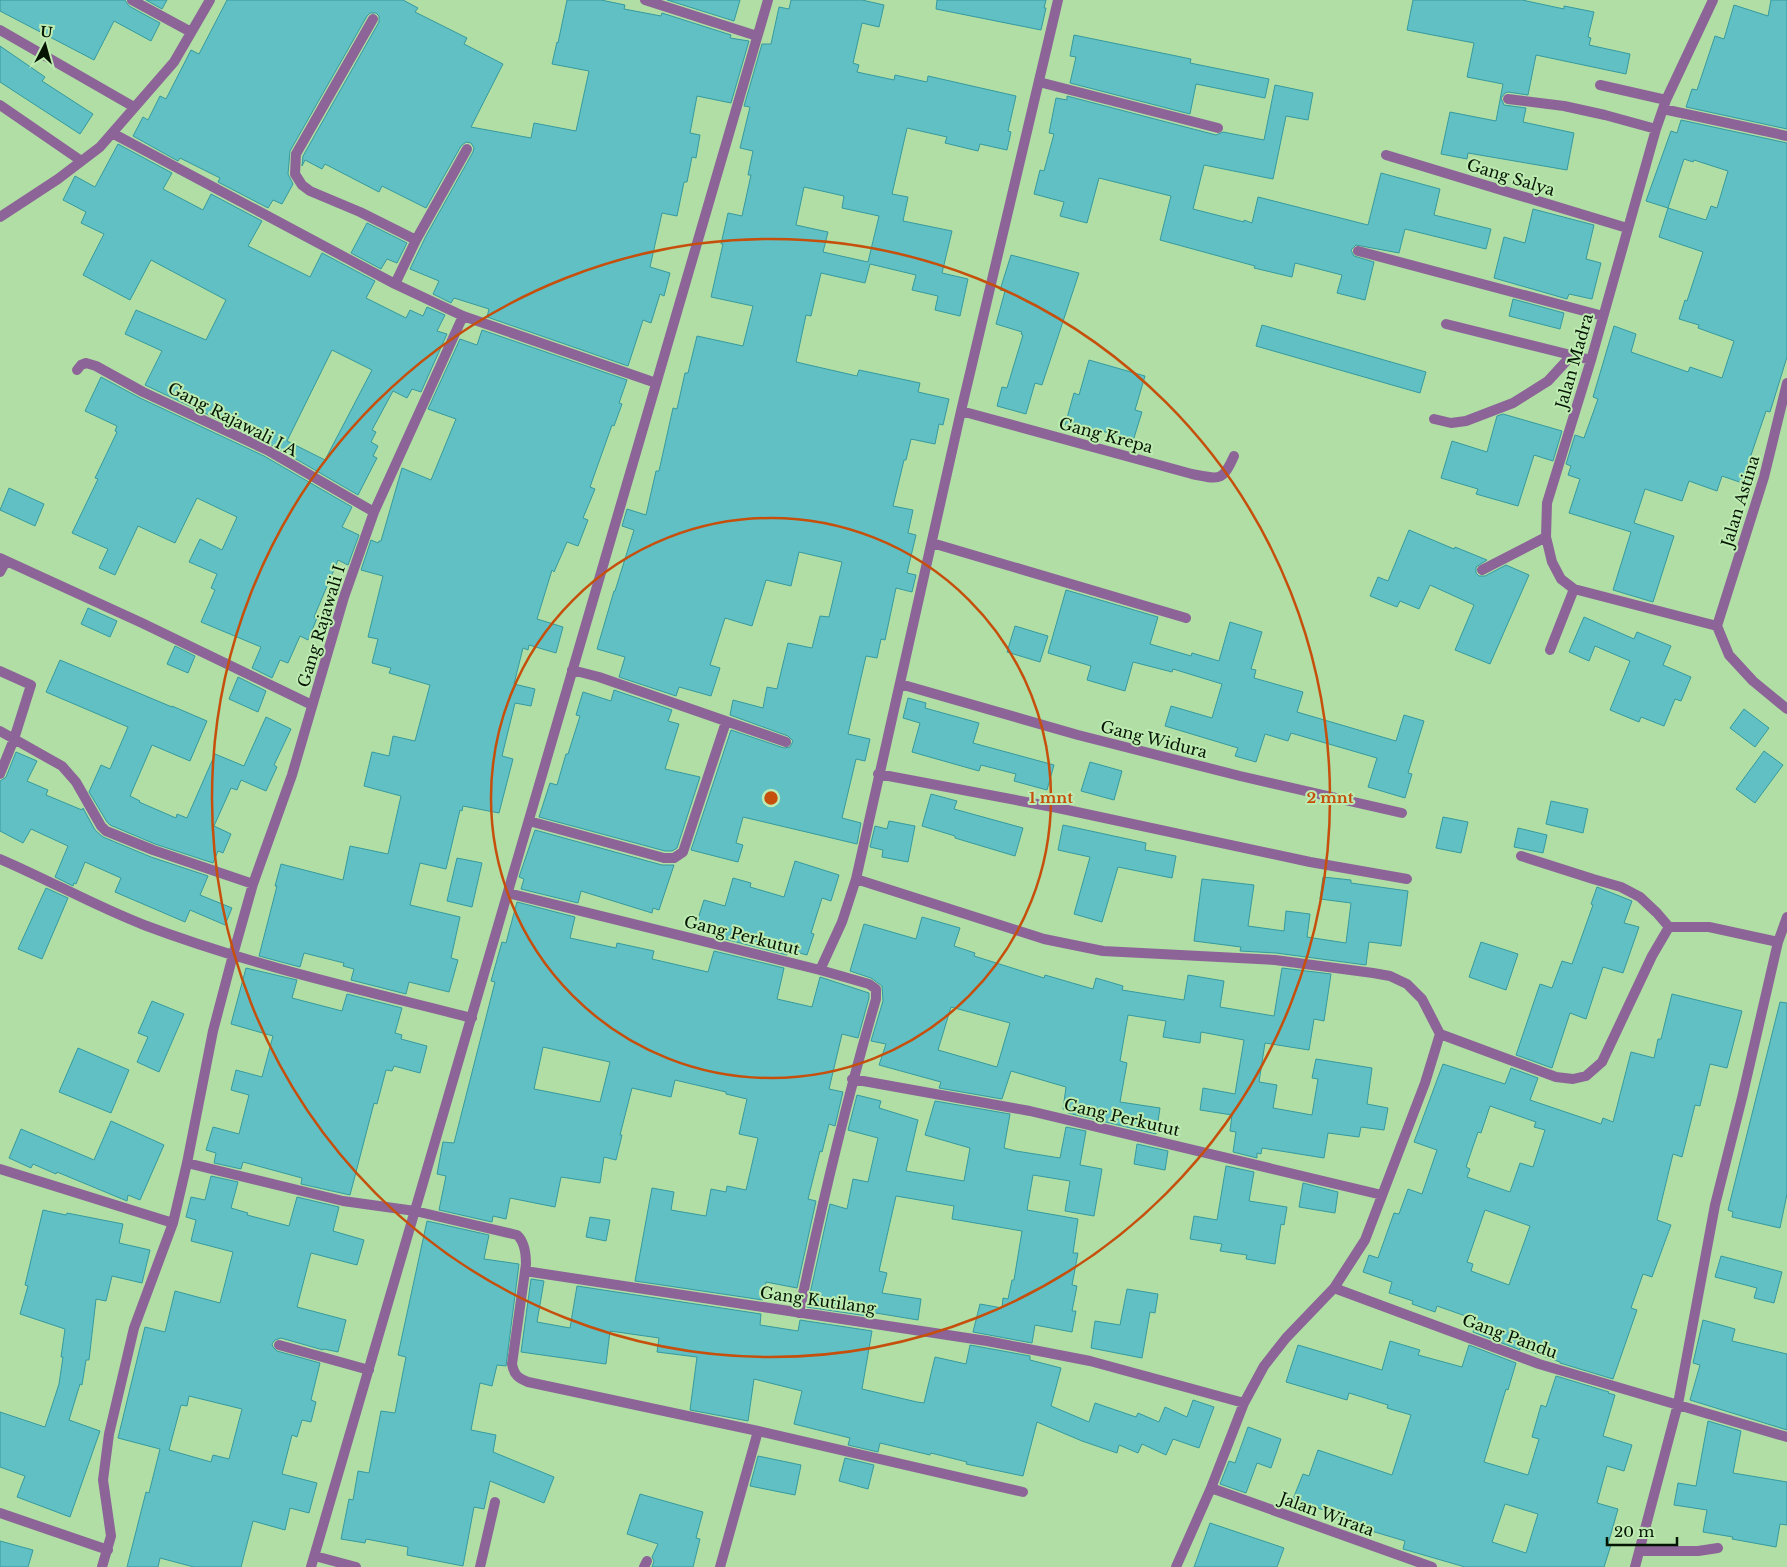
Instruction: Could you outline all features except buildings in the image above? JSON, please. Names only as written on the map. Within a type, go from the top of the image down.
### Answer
[{"type":"street","points":[[132,0],[191,32]]},
{"type":"street","points":[[0,217],[100,147],[174,62],[210,0]]},
{"type":"street","points":[[645,0],[757,36]]},
{"type":"street","points":[[311,1567],[768,0]]},
{"type":"street","points":[[820,970],[842,922],[856,879],[960,411],[1058,0]]},
{"type":"street","name":"Jalan Madra","points":[[1574,589],[1561,579],[1552,562],[1546,537],[1547,504],[1591,360],[1656,129],[1665,104],[1713,0]]},
{"type":"street","points":[[373,19],[296,154],[295,174],[302,185],[310,192],[360,212],[416,240]]},
{"type":"street","points":[[0,30],[134,107]]},
{"type":"street","points":[[1039,82],[1218,128]]},
{"type":"street","points":[[1600,85],[1787,136]]},
{"type":"street","points":[[1508,99],[1564,106],[1656,129]]},
{"type":"street","points":[[0,105],[80,160]]},
{"type":"street","points":[[112,133],[395,284],[463,316],[656,383]]},
{"type":"street","points":[[395,284],[416,240],[467,148]]},
{"type":"street","name":"Gang Salya","points":[[1386,154],[1627,228]]},
{"type":"street","points":[[1358,251],[1603,316]]},
{"type":"street","name":"Gang Rajawali I","points":[[102,1567],[111,1536],[103,1480],[108,1434],[134,1328],[173,1223],[213,1031],[253,884],[292,775],[344,597],[374,512],[463,316]]},
{"type":"street","points":[[1446,324],[1591,360]]},
{"type":"street","points":[[1434,419],[1451,423],[1466,421],[1513,403],[1548,381],[1571,356]]},
{"type":"street","name":"Gang Rajawali I A","points":[[77,370],[81,364],[96,366],[144,392],[266,450],[374,512]]},
{"type":"street","name":"Jalan Astina","points":[[1718,626],[1764,477],[1787,383]]},
{"type":"street","name":"Gang Krepa","points":[[960,411],[1192,474],[1220,478],[1226,473],[1234,456]]},
{"type":"street","points":[[1482,570],[1546,537]]},
{"type":"street","points":[[932,543],[1186,618]]},
{"type":"street","points":[[0,572],[3,560],[142,623],[312,705]]},
{"type":"street","points":[[1550,650],[1574,589],[1718,626],[1729,655],[1753,680],[1787,709]]},
{"type":"street","points":[[572,670],[599,677],[786,742]]},
{"type":"street","points":[[0,671],[31,685],[14,739],[0,774]]},
{"type":"street","name":"Gang Widura","points":[[900,684],[1078,735],[1249,778],[1402,813]]},
{"type":"street","points":[[528,821],[664,858],[674,858],[683,852],[726,722]]},
{"type":"street","points":[[0,731],[62,766],[76,782],[101,826],[106,831],[153,850],[253,884]]},
{"type":"street","points":[[878,774],[1058,808],[1310,862],[1407,879]]},
{"type":"street","points":[[1521,856],[1593,880],[1621,887],[1640,897],[1669,928]]},
{"type":"street","points":[[0,859],[83,899],[144,925],[233,955],[472,1018]]},
{"type":"street","points":[[856,879],[1044,939],[1103,951],[1275,960],[1373,972],[1390,976],[1407,984],[1422,1000],[1440,1034],[1556,1077],[1573,1079],[1586,1076],[1602,1062],[1652,956],[1669,928]]},
{"type":"street","name":"Gang Perkutut","points":[[508,892],[820,970],[869,984],[876,989],[876,999],[852,1079],[830,1170],[799,1313]]},
{"type":"street","points":[[1635,1567],[1678,1404],[1715,1205],[1778,942],[1787,917]]},
{"type":"street","points":[[1669,928],[1709,927],[1778,942]]},
{"type":"street","points":[[1176,1567],[1211,1488],[1244,1403],[1264,1366],[1286,1338],[1334,1288],[1365,1240],[1425,1083],[1440,1034]]},
{"type":"street","name":"Gang Perkutut","points":[[852,1079],[1030,1111],[1382,1195]]},
{"type":"street","points":[[187,1163],[343,1201],[415,1211],[517,1235],[524,1248],[525,1271],[512,1364],[514,1374],[519,1379],[1023,1492]]},
{"type":"street","points":[[0,1169],[173,1223]]},
{"type":"street","name":"Gang Kutilang","points":[[525,1271],[987,1340],[1090,1361],[1244,1403]]},
{"type":"street","name":"Gang Pandu","points":[[1334,1288],[1539,1364],[1787,1437]]},
{"type":"street","points":[[279,1345],[369,1370]]},
{"type":"street","points":[[720,1567],[758,1432]]},
{"type":"street","name":"Jalan Wirata","points":[[1211,1488],[1432,1567]]},
{"type":"street","points":[[480,1567],[495,1502]]},
{"type":"street","points":[[0,1513],[108,1550]]},
{"type":"street","points":[[1640,1551],[1698,1551],[1718,1548]]},
{"type":"street","points":[[315,1556],[356,1567]]}]
